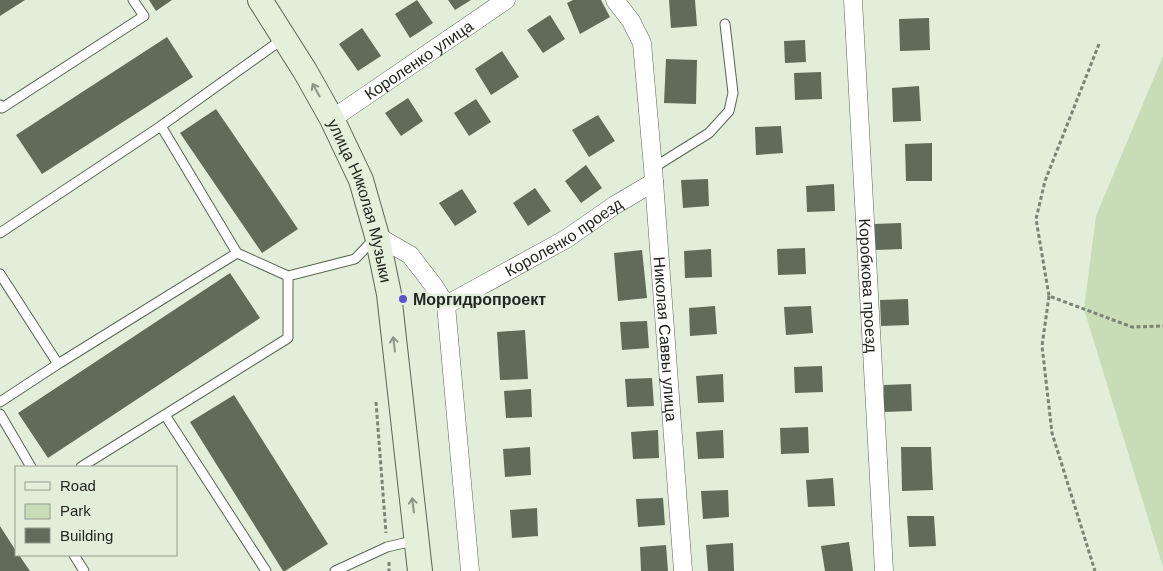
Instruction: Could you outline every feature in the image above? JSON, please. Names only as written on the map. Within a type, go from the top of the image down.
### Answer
[{"type":"main road","name":"улица Николая Музыки","points":[[260,0],[305,71],[332,119],[361,180],[377,236],[388,294],[420,571]]},
{"type":"street","name":"Короленко улица","points":[[332,119],[506,0]]},
{"type":"street","name":"Николая Саввы улица","points":[[615,0],[631,20],[642,43],[684,571]]},
{"type":"street","name":"Коробкова проезд","points":[[854,0],[884,571]]},
{"type":"street","name":"Короленко проезд","points":[[446,305],[566,239],[654,175]]},
{"type":"street","points":[[377,236],[410,255],[446,305],[470,571]]},
{"type":"lane","points":[[0,105],[2,108],[144,16],[133,0]]},
{"type":"lane","points":[[654,175],[709,133],[729,111],[733,93],[726,24]]},
{"type":"lane","points":[[0,233],[161,126],[284,38]]},
{"type":"lane","points":[[161,126],[237,253],[288,276],[356,259],[377,236]]},
{"type":"lane","points":[[0,402],[237,253]]},
{"type":"lane","points":[[0,274],[58,364]]},
{"type":"lane","points":[[83,466],[288,338],[288,276]]},
{"type":"lane","points":[[0,414],[29,466]]},
{"type":"lane","points":[[165,415],[266,571]]},
{"type":"lane","points":[[335,571],[356,567],[388,547],[417,540]]},
{"type":"lane","points":[[75,556],[84,571]]},
{"type":"path","points":[[1095,571],[1052,433],[1042,346],[1049,296],[1036,219],[1045,181],[1099,44]]},
{"type":"path","points":[[1049,296],[1132,327],[1163,326]]},
{"type":"path","points":[[376,401],[389,571]]},
{"type":"green space","points":[[1163,56],[1163,567],[1084,309],[1096,216]]},
{"type":"building","points":[[0,0],[25,0],[0,16]]},
{"type":"building","points":[[149,0],[172,0],[156,11]]},
{"type":"building","points":[[417,0],[433,23],[410,38],[395,14]]},
{"type":"building","points":[[448,0],[471,0],[455,10]]},
{"type":"building","points":[[573,0],[601,0],[610,17],[580,34],[567,3]]},
{"type":"building","points":[[669,0],[695,0],[697,26],[671,28]]},
{"type":"building","points":[[550,15],[565,39],[543,53],[527,30]]},
{"type":"building","points":[[929,18],[930,50],[900,51],[899,19]]},
{"type":"building","points":[[362,28],[381,56],[358,71],[339,44]]},
{"type":"building","points":[[167,37],[193,77],[42,174],[16,135]]},
{"type":"building","points":[[805,40],[806,62],[785,63],[784,41]]},
{"type":"building","points":[[502,51],[519,77],[491,95],[475,69]]},
{"type":"building","points":[[666,59],[697,60],[696,104],[664,103]]},
{"type":"building","points":[[821,72],[822,99],[795,100],[794,73]]},
{"type":"building","points":[[919,86],[921,121],[893,122],[892,88]]},
{"type":"building","points":[[408,98],[423,121],[401,136],[385,113]]},
{"type":"building","points":[[476,99],[491,122],[469,136],[454,113]]},
{"type":"building","points":[[216,109],[298,229],[262,253],[180,133]]},
{"type":"building","points":[[598,115],[615,141],[589,157],[572,130]]},
{"type":"building","points":[[781,126],[783,153],[756,155],[755,127]]},
{"type":"building","points":[[932,143],[932,181],[906,181],[905,144]]},
{"type":"building","points":[[586,165],[602,188],[581,203],[565,181]]},
{"type":"building","points":[[708,179],[709,206],[683,208],[681,180]]},
{"type":"building","points":[[834,184],[835,211],[807,212],[806,186]]},
{"type":"building","points":[[535,188],[551,211],[528,226],[513,203]]},
{"type":"building","points":[[462,189],[477,212],[455,226],[439,203]]},
{"type":"building","points":[[901,223],[902,249],[875,250],[874,224]]},
{"type":"building","points":[[805,248],[806,274],[778,275],[777,249]]},
{"type":"building","points":[[711,249],[712,277],[685,278],[684,251]]},
{"type":"building","points":[[642,250],[647,298],[618,301],[614,253]]},
{"type":"building","points":[[230,273],[260,318],[48,458],[18,413]]},
{"type":"building","points":[[908,299],[909,325],[881,326],[880,300]]},
{"type":"building","points":[[715,306],[717,334],[690,336],[689,308]]},
{"type":"building","points":[[811,306],[813,333],[786,335],[784,307]]},
{"type":"building","points":[[647,321],[649,348],[622,350],[620,322]]},
{"type":"building","points":[[525,330],[528,379],[500,380],[497,332]]},
{"type":"building","points":[[822,366],[823,392],[795,393],[794,367]]},
{"type":"building","points":[[723,374],[724,402],[698,403],[696,376]]},
{"type":"building","points":[[652,378],[654,406],[627,407],[625,379]]},
{"type":"building","points":[[911,384],[912,411],[884,412],[884,385]]},
{"type":"building","points":[[531,389],[532,417],[506,418],[504,391]]},
{"type":"building","points":[[234,395],[328,544],[285,571],[283,571],[190,422]]},
{"type":"building","points":[[808,427],[809,453],[781,454],[780,428]]},
{"type":"building","points":[[658,430],[659,458],[633,459],[631,432]]},
{"type":"building","points":[[723,430],[724,458],[698,459],[696,432]]},
{"type":"building","points":[[530,447],[531,475],[505,477],[503,449]]},
{"type":"building","points":[[901,447],[931,447],[933,490],[902,491]]},
{"type":"building","points":[[833,478],[835,506],[808,507],[806,480]]},
{"type":"building","points":[[728,490],[729,517],[703,519],[701,491]]},
{"type":"building","points":[[663,498],[665,525],[638,527],[636,499]]},
{"type":"building","points":[[537,508],[538,536],[512,538],[510,510]]},
{"type":"building","points":[[907,516],[934,516],[936,546],[909,547]]},
{"type":"building","points":[[0,526],[15,549],[15,556],[20,556],[30,571],[0,571]]},
{"type":"building","points":[[849,542],[853,571],[825,571],[821,546]]},
{"type":"building","points":[[733,543],[734,571],[708,571],[706,545]]},
{"type":"building","points":[[666,545],[668,571],[641,571],[640,547]]},
{"type":"place","name":"Моргидропроект","points":[[403,299]]}]
